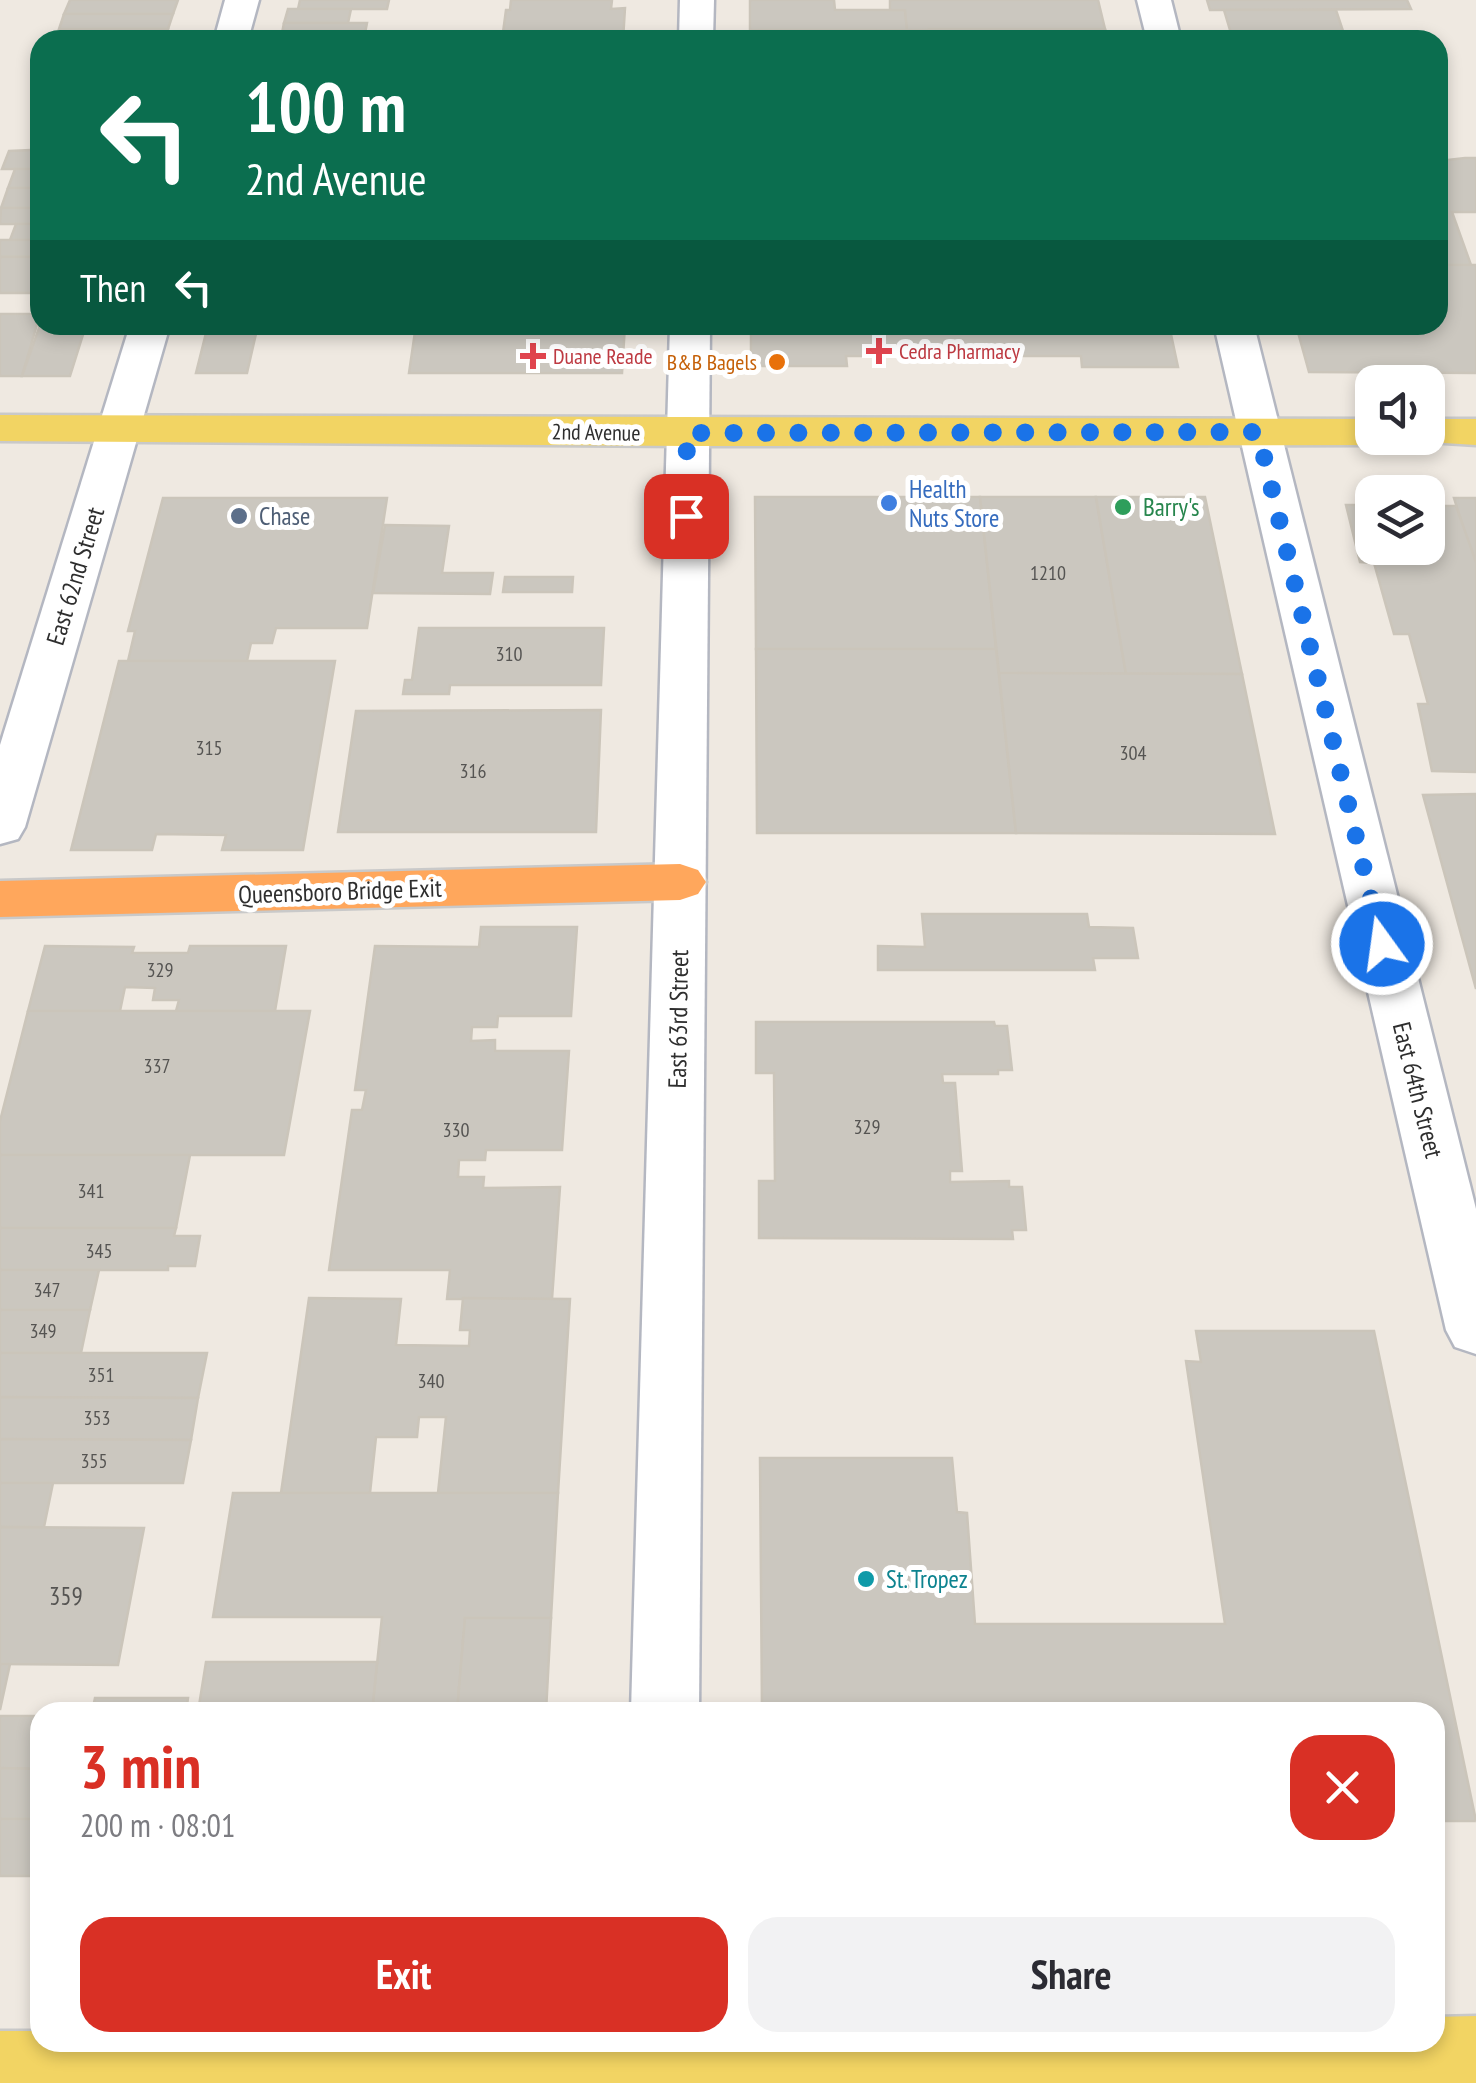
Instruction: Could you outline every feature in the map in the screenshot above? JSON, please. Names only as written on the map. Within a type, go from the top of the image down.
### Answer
[{"type":"highway","name":"Queensboro Bridge Exit","points":[[0,899],[680,882]]},
{"type":"main road","name":"2nd Avenue","points":[[0,428],[1355,432]]},
{"type":"main road","points":[[1445,432],[1476,432]]},
{"type":"main road","points":[[0,2068],[1476,2053]]},
{"type":"street","points":[[233,30],[242,0]]},
{"type":"street","points":[[696,30],[698,0]]},
{"type":"street","points":[[1154,0],[1162,30]]},
{"type":"street","name":"East 62nd Street","points":[[0,828],[147,335]]},
{"type":"street","name":"East 63rd Street","points":[[665,1702],[690,335]]},
{"type":"street","name":"East 64th Street","points":[[1236,335],[1476,1330]]},
{"type":"building","points":[[70,0],[178,0],[173,14],[64,14]]},
{"type":"building","points":[[300,0],[389,0],[387,9],[298,9]]},
{"type":"building","points":[[511,0],[612,0],[611,9],[625,8],[624,30],[503,30],[506,10],[510,10]]},
{"type":"building","points":[[750,0],[834,0],[835,10],[905,10],[907,30],[750,30]]},
{"type":"building","points":[[890,0],[1098,0],[1105,29],[907,30],[905,10],[890,10]]},
{"type":"building","points":[[1207,0],[1407,0],[1411,9],[1210,10]]},
{"type":"building","points":[[288,9],[351,9],[348,23],[284,23]]},
{"type":"building","points":[[1224,10],[1336,10],[1343,30],[1230,30]]},
{"type":"building","points":[[64,14],[173,14],[168,29],[59,29]]},
{"type":"building","points":[[284,23],[367,23],[366,30],[283,30]]},
{"type":"building","points":[[93,29],[168,29],[168,30]]},
{"type":"building","points":[[929,29],[1105,30],[929,30]]},
{"type":"building","points":[[30,150],[30,169],[2,169],[9,151]]},
{"type":"building","points":[[1476,158],[1476,212],[1452,212],[1471,265],[1448,265],[1448,160]]},
{"type":"building","points":[[15,169],[30,169],[30,188],[8,188]]},
{"type":"building","points":[[8,188],[30,188],[30,208],[1,208]]},
{"type":"building","points":[[1,208],[30,208],[30,224],[0,224]]},
{"type":"building","points":[[16,224],[30,224],[30,240],[10,240]]},
{"type":"building","points":[[0,240],[30,240],[30,257],[0,257]]},
{"type":"building","points":[[0,257],[30,257],[30,293],[0,293]]},
{"type":"building","points":[[1448,265],[1476,265],[1476,373],[1445,373],[1445,365],[1355,365],[1355,372],[1309,372],[1299,335],[1448,335]]},
{"type":"building","points":[[0,314],[30,314],[30,335],[34,335],[22,376],[0,376]]},
{"type":"building","points":[[36,335],[83,335],[70,376],[22,376]]},
{"type":"building","points":[[206,335],[256,335],[247,373],[196,373]]},
{"type":"building","points":[[415,335],[624,335],[622,373],[409,373]]},
{"type":"building","points":[[751,335],[1171,335],[1178,367],[1082,367],[1081,356],[846,356],[847,366],[751,366]]},
{"type":"building","points":[[755,497],[980,497],[996,649],[756,649]]},
{"type":"building","points":[[980,497],[1096,497],[1126,674],[999,673]]},
{"type":"building","points":[[1096,497],[1205,497],[1242,674],[1126,674]]},
{"type":"building","points":[[163,498],[387,498],[367,628],[276,628],[272,643],[251,643],[247,661],[128,661],[135,631],[128,631]]},
{"type":"building","points":[[1454,498],[1476,498],[1476,562],[1474,562]]},
{"type":"building","points":[[1346,505],[1355,505],[1355,542]]},
{"type":"building","points":[[1445,506],[1456,506],[1476,562],[1476,772],[1432,771],[1418,704],[1428,704],[1409,634],[1394,634],[1375,565],[1445,565]]},
{"type":"building","points":[[385,525],[449,526],[442,573],[493,573],[490,594],[373,593]]},
{"type":"building","points":[[505,577],[573,577],[572,592],[503,592]]},
{"type":"building","points":[[419,628],[604,628],[601,685],[450,685],[449,694],[403,694],[405,680],[412,680]]},
{"type":"building","points":[[756,649],[996,649],[1016,833],[757,833]]},
{"type":"building","points":[[119,661],[335,661],[303,850],[222,850],[226,835],[156,834],[152,850],[71,850]]},
{"type":"building","points":[[999,673],[1242,674],[1275,834],[1016,833]]},
{"type":"building","points":[[601,710],[596,832],[338,832],[356,711]]},
{"type":"building","points":[[1476,794],[1476,989],[1423,795]]},
{"type":"building","points":[[922,914],[1087,914],[1089,927],[1133,928],[1138,958],[1093,958],[1095,970],[878,970],[878,946],[925,947]]},
{"type":"building","points":[[481,927],[577,927],[571,1016],[498,1016],[497,1027],[472,1027],[471,1041],[495,1040],[495,1051],[569,1051],[562,1150],[486,1150],[485,1160],[459,1160],[458,1177],[484,1177],[483,1188],[560,1187],[552,1299],[447,1299],[450,1270],[329,1270],[352,1110],[362,1110],[366,1090],[355,1090],[375,946],[479,947]]},
{"type":"building","points":[[45,946],[134,947],[132,953],[188,953],[190,946],[286,946],[275,1011],[176,1011],[179,1000],[153,1000],[155,988],[125,987],[120,1011],[28,1011]]},
{"type":"building","points":[[28,1011],[310,1011],[284,1155],[0,1155],[0,1121]]},
{"type":"building","points":[[756,1022],[994,1022],[995,1026],[1007,1026],[1012,1070],[998,1070],[998,1074],[942,1074],[943,1083],[955,1083],[962,1171],[950,1171],[950,1182],[1009,1181],[1009,1187],[1022,1187],[1026,1230],[1012,1230],[1013,1239],[759,1238],[759,1181],[775,1181],[774,1073],[756,1073]]},
{"type":"building","points":[[0,1155],[190,1155],[176,1228],[0,1228]]},
{"type":"building","points":[[0,1228],[176,1228],[174,1236],[200,1236],[195,1266],[168,1266],[168,1270],[0,1270]]},
{"type":"building","points":[[0,1270],[99,1270],[90,1310],[0,1310]]},
{"type":"building","points":[[309,1298],[401,1299],[396,1345],[469,1346],[470,1330],[460,1330],[463,1298],[570,1299],[558,1493],[438,1493],[446,1417],[419,1417],[417,1437],[376,1437],[370,1493],[281,1493]]},
{"type":"building","points":[[0,1310],[90,1310],[81,1353],[0,1353]]},
{"type":"building","name":"St. Tropez","points":[[1196,1331],[1374,1331],[1476,1821],[1445,1821],[1445,1702],[762,1702],[760,1458],[952,1458],[957,1512],[967,1513],[975,1624],[1225,1624],[1186,1361],[1201,1362]]},
{"type":"building","points":[[0,1353],[207,1353],[198,1398],[0,1397]]},
{"type":"building","points":[[0,1397],[198,1398],[191,1440],[0,1439]]},
{"type":"building","points":[[0,1439],[191,1440],[183,1483],[0,1483]]},
{"type":"building","points":[[0,1483],[53,1483],[44,1527],[0,1527]]},
{"type":"building","points":[[233,1493],[558,1493],[551,1618],[465,1618],[458,1702],[373,1702],[382,1617],[213,1617]]},
{"type":"building","points":[[0,1527],[144,1528],[118,1665],[0,1664]]},
{"type":"building","points":[[465,1618],[551,1618],[547,1702],[458,1702]]},
{"type":"building","points":[[206,1662],[377,1662],[373,1702],[200,1702]]},
{"type":"building","points":[[0,1664],[10,1664],[0,1710]]},
{"type":"building","points":[[95,1698],[188,1698],[187,1702],[94,1702]]},
{"type":"building","points":[[0,1716],[30,1716],[30,1769],[0,1768]]},
{"type":"building","points":[[0,1768],[30,1769],[30,1819],[0,1819]]},
{"type":"building","points":[[0,1819],[30,1819],[30,1876],[0,1876]]},
{"type":"place","name":"Cedra Pharmacy","points":[[879,351]]},
{"type":"place","name":"Duane Reade","points":[[533,356]]},
{"type":"place","name":"B&B Bagels","points":[[777,362]]},
{"type":"place","name":"Health Nuts Store","points":[[889,503]]},
{"type":"place","name":"Barry's","points":[[1123,507]]},
{"type":"place","name":"Chase","points":[[239,516]]},
{"type":"place","name":"St. Tropez","points":[[866,1579]]},
{"type":"route","points":[[686,516],[687,433],[1258,432],[1382,944]]}]
